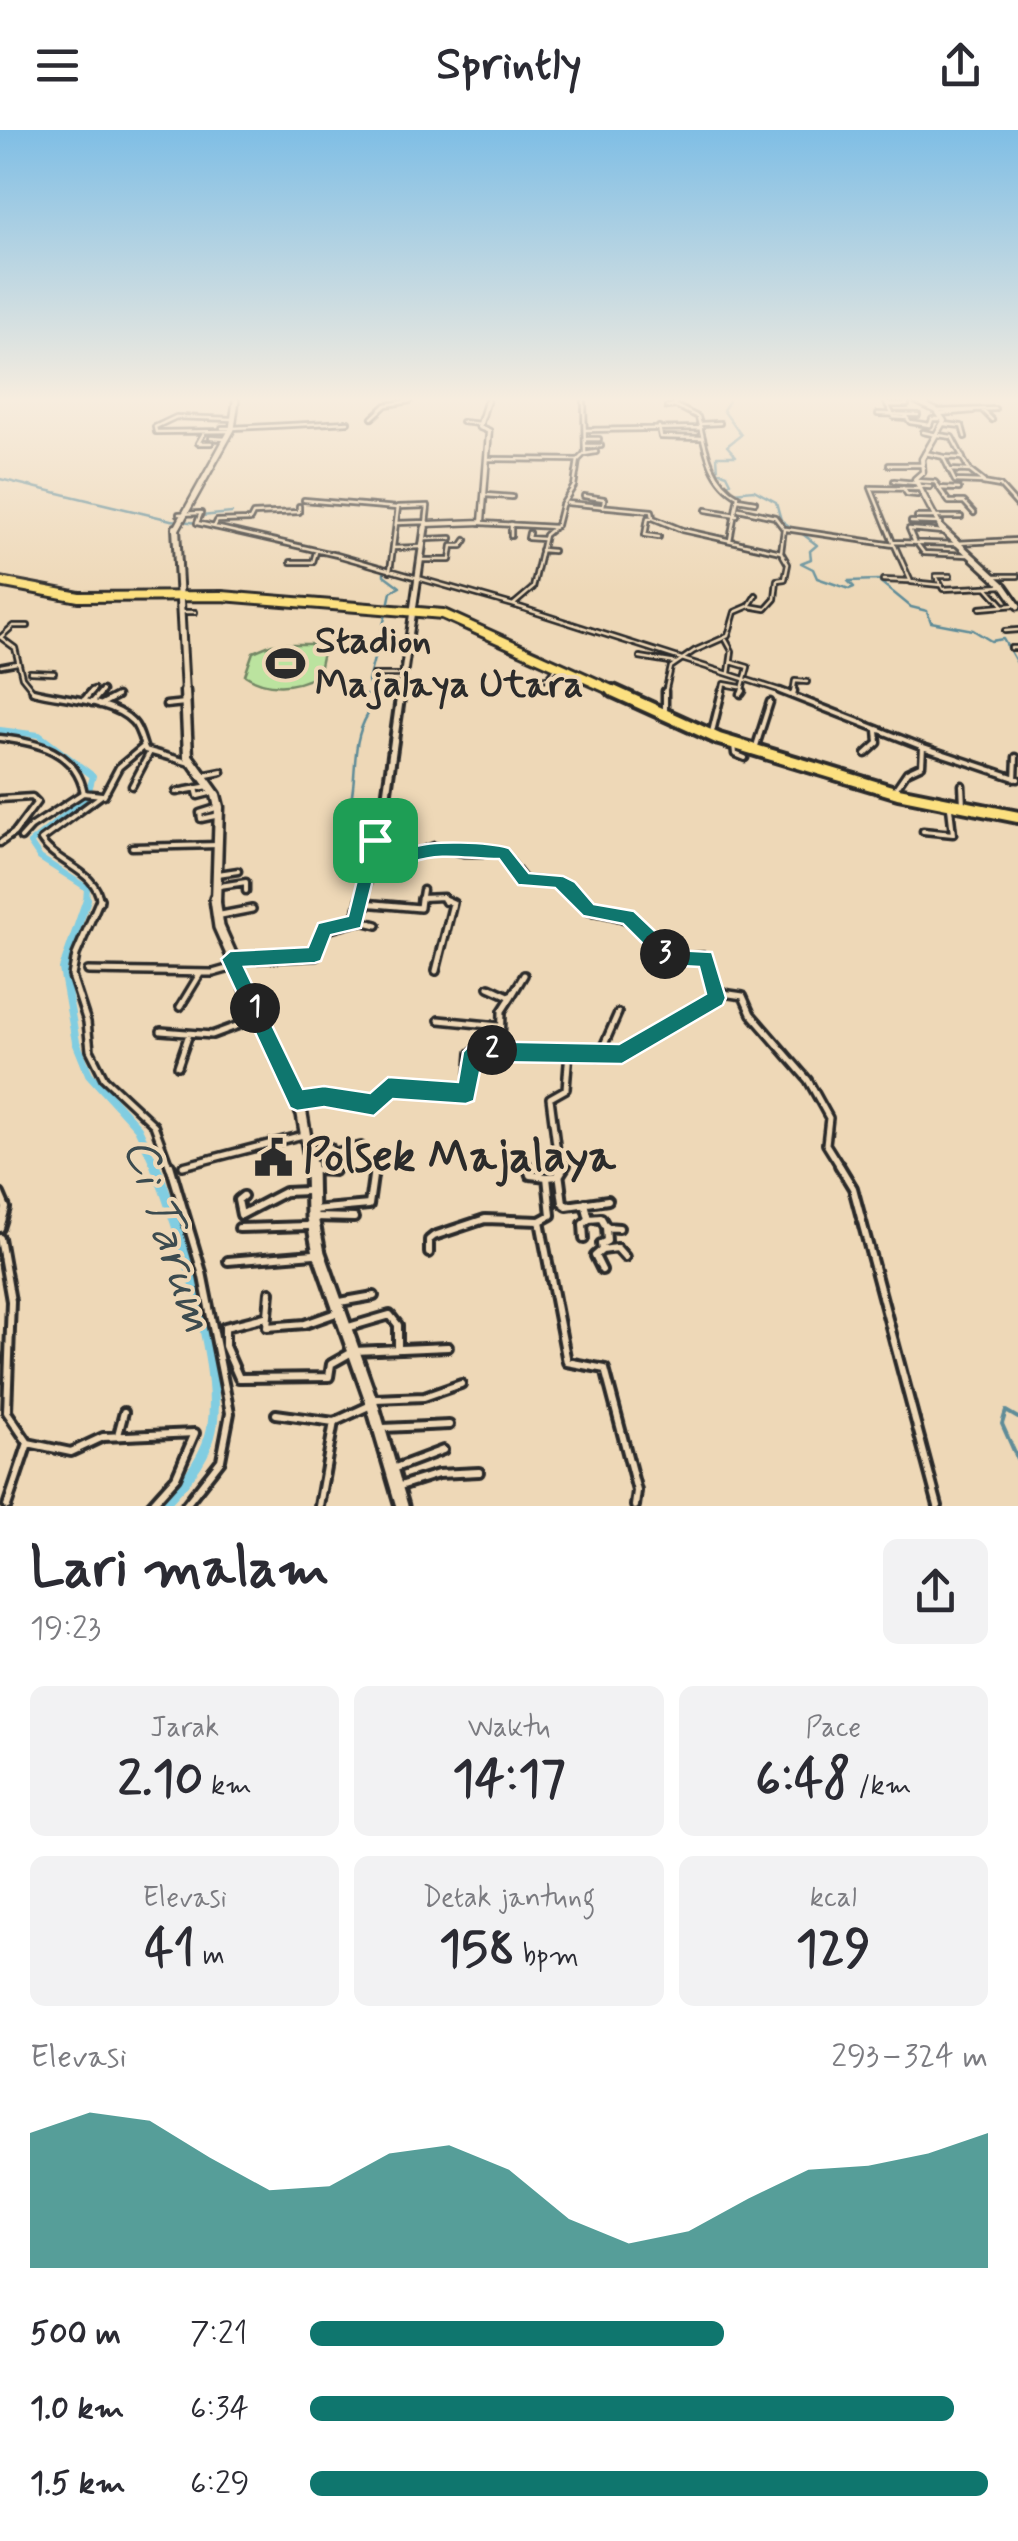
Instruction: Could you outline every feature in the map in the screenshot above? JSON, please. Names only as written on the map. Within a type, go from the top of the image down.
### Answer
[{"type":"main road","points":[[208,465],[179,514],[178,596],[190,763],[208,784],[220,811],[216,916],[232,963],[260,1017],[308,1134],[312,1217],[319,1252],[402,1506]]},
{"type":"main road","points":[[0,582],[62,594],[394,608],[452,618],[710,736],[834,776],[1018,817]]},
{"type":"street","points":[[482,522],[488,465]]},
{"type":"street","points":[[513,605],[533,588],[540,550],[556,527],[574,486],[577,465]]},
{"type":"street","points":[[713,465],[721,487],[738,499],[755,502]]},
{"type":"street","points":[[917,487],[921,465]]},
{"type":"street","points":[[948,465],[954,482],[1000,486],[1018,506]]},
{"type":"street","points":[[967,465],[983,483]]},
{"type":"street","points":[[950,470],[970,471]]},
{"type":"street","points":[[894,481],[930,487]]},
{"type":"street","points":[[910,581],[871,488],[904,488],[907,494],[935,482],[949,502],[964,502],[974,512]]},
{"type":"street","points":[[917,487],[943,532],[994,576],[1017,602],[980,608]]},
{"type":"street","points":[[940,488],[959,489]]},
{"type":"street","points":[[486,495],[512,497]]},
{"type":"street","points":[[584,496],[604,499],[602,508]]},
{"type":"street","points":[[730,540],[738,499]]},
{"type":"street","points":[[304,500],[398,508],[428,506],[386,798],[357,920]]},
{"type":"street","points":[[564,503],[652,511],[652,518]]},
{"type":"street","points":[[214,526],[218,521],[249,520],[253,514],[267,511],[298,512],[298,506]]},
{"type":"street","points":[[390,571],[398,508]]},
{"type":"street","points":[[706,510],[774,516],[784,529],[781,552],[788,572],[785,578],[777,580],[774,601],[764,610],[749,606]]},
{"type":"street","points":[[179,514],[201,514],[197,523],[338,556],[683,658],[793,694],[923,748],[1017,779],[1016,757]]},
{"type":"street","points":[[659,538],[645,535],[648,518],[781,552]]},
{"type":"street","points":[[917,518],[939,522]]},
{"type":"street","points":[[911,522],[961,518]]},
{"type":"street","points":[[482,522],[491,520]]},
{"type":"street","points":[[395,523],[482,522],[556,527]]},
{"type":"street","points":[[511,536],[512,524]]},
{"type":"street","points":[[784,529],[894,543],[1018,540]]},
{"type":"street","points":[[943,532],[909,529],[924,554],[966,555]]},
{"type":"street","points":[[529,533],[528,538],[544,539]]},
{"type":"street","points":[[393,548],[451,538]]},
{"type":"street","points":[[420,560],[450,560],[452,546],[462,546],[466,540]]},
{"type":"street","points":[[412,543],[422,543]]},
{"type":"street","points":[[338,556],[340,548]]},
{"type":"street","points":[[540,550],[553,551]]},
{"type":"street","points":[[291,562],[313,562],[316,553]]},
{"type":"street","points":[[950,576],[936,576],[944,589],[1004,587],[1018,591]]},
{"type":"street","points":[[994,576],[1018,576]]},
{"type":"street","points":[[883,580],[940,585]]},
{"type":"street","points":[[987,587],[1003,605]]},
{"type":"street","points":[[665,716],[665,676],[683,658],[732,631],[732,614],[749,606],[756,595]]},
{"type":"street","points":[[180,612],[195,612]]},
{"type":"street","points":[[28,626],[13,626],[1,638],[14,648],[21,675],[39,694],[92,702],[134,722],[143,747],[150,752],[190,763]]},
{"type":"street","points":[[1005,630],[1018,630]]},
{"type":"street","points":[[724,638],[732,651],[729,673]]},
{"type":"street","points":[[1010,648],[1018,648]]},
{"type":"street","points":[[640,657],[676,663]]},
{"type":"street","points":[[731,662],[748,667],[740,687]]},
{"type":"street","points":[[1,666],[17,663]]},
{"type":"street","points":[[540,678],[548,678],[558,666]]},
{"type":"street","points":[[21,675],[54,673]]},
{"type":"street","points":[[382,680],[415,674]]},
{"type":"street","points":[[373,675],[404,676]]},
{"type":"street","points":[[793,694],[795,681],[807,682]]},
{"type":"street","points":[[710,736],[724,684],[745,688],[742,694]]},
{"type":"street","points":[[84,700],[94,689]]},
{"type":"street","points":[[92,702],[102,691]]},
{"type":"street","points":[[100,706],[117,696]]},
{"type":"street","points":[[755,751],[770,702]]},
{"type":"street","points":[[166,706],[185,703]]},
{"type":"street","points":[[397,705],[409,704]]},
{"type":"street","points":[[866,754],[878,742],[877,730]]},
{"type":"street","points":[[0,738],[35,741],[59,754],[82,776],[85,793]]},
{"type":"street","points":[[734,744],[735,754],[746,758]]},
{"type":"street","points":[[143,747],[119,767],[103,795],[52,828],[41,840],[49,853],[86,876],[99,890],[100,904],[76,955],[72,976],[87,1022],[86,1037],[95,1066],[154,1125],[181,1195],[224,1372],[230,1413],[221,1460],[185,1506]]},
{"type":"street","points":[[895,792],[907,772],[922,765],[923,748]]},
{"type":"street","points":[[132,786],[150,752]]},
{"type":"street","points":[[834,776],[842,766]]},
{"type":"street","points":[[176,792],[196,788],[199,796],[222,772]]},
{"type":"street","points":[[962,784],[964,806]]},
{"type":"street","points":[[21,838],[30,827],[85,793],[103,795]]},
{"type":"street","points":[[0,799],[32,797],[36,802],[14,833],[0,843]]},
{"type":"street","points":[[924,831],[953,834],[950,804]]},
{"type":"street","points":[[375,842],[394,844],[413,855],[434,846],[459,852],[503,852],[524,880],[557,881],[568,887],[589,911],[628,916],[671,958],[704,956],[718,994]]},
{"type":"street","points":[[132,847],[219,845]]},
{"type":"street","points":[[216,874],[238,871]]},
{"type":"street","points":[[215,887],[246,882],[246,891]]},
{"type":"street","points":[[362,903],[419,908],[423,890]]},
{"type":"street","points":[[421,898],[444,897],[444,902],[452,903],[436,971]]},
{"type":"street","points":[[216,916],[252,909]]},
{"type":"street","points":[[88,971],[144,969],[200,974],[232,963],[315,955],[324,929],[357,920],[377,925]]},
{"type":"street","points":[[180,1008],[200,974]]},
{"type":"street","points":[[501,1050],[502,1012],[524,975]]},
{"type":"street","points":[[489,987],[511,998]]},
{"type":"street","points":[[297,1101],[324,1096],[374,1105],[388,1088],[466,1094],[471,1053],[626,1053],[718,994]]},
{"type":"street","points":[[718,994],[743,996],[751,1014],[801,1069],[828,1114],[826,1144],[849,1177],[857,1200],[938,1506]]},
{"type":"street","points":[[599,1054],[618,1013]]},
{"type":"street","points":[[161,1031],[216,1034],[260,1017]]},
{"type":"street","points":[[439,1020],[500,1026]]},
{"type":"street","points":[[178,1066],[190,1034]]},
{"type":"street","points":[[569,1051],[566,1089],[550,1098],[564,1205],[608,1200]]},
{"type":"street","points":[[184,1166],[308,1134]]},
{"type":"street","points":[[310,1165],[330,1146]]},
{"type":"street","points":[[310,1165],[349,1146],[361,1146]]},
{"type":"street","points":[[559,1176],[567,1162]]},
{"type":"street","points":[[527,1164],[530,1174],[559,1176]]},
{"type":"street","points":[[310,1165],[334,1171]]},
{"type":"street","points":[[240,1228],[369,1205],[374,1169]]},
{"type":"street","points":[[429,1253],[428,1240],[434,1236],[485,1219],[540,1221],[552,1215],[546,1176]]},
{"type":"street","points":[[243,1196],[238,1200],[240,1216],[285,1192],[312,1191]]},
{"type":"street","points":[[0,1194],[6,1208],[0,1228]]},
{"type":"street","points":[[584,1239],[586,1204]]},
{"type":"street","points":[[312,1217],[354,1218]]},
{"type":"street","points":[[588,1218],[601,1218],[606,1227],[607,1241],[601,1244],[602,1250]]},
{"type":"street","points":[[540,1221],[567,1362],[605,1369],[637,1491],[635,1506]]},
{"type":"street","points":[[606,1227],[618,1228]]},
{"type":"street","points":[[0,1238],[12,1301],[8,1412],[28,1443],[71,1452],[94,1440],[118,1435],[195,1433],[176,1477],[150,1506]]},
{"type":"street","points":[[602,1270],[595,1256],[602,1250],[616,1248],[625,1257]]},
{"type":"street","points":[[228,1261],[296,1258],[319,1252]]},
{"type":"street","points":[[270,1292],[265,1318],[266,1326],[272,1327],[305,1324],[350,1297],[374,1296]]},
{"type":"street","points":[[346,1328],[390,1315],[398,1325],[398,1349]]},
{"type":"street","points":[[265,1318],[226,1326],[225,1346],[239,1378],[328,1377],[332,1364],[354,1351],[448,1347]]},
{"type":"street","points":[[276,1414],[334,1422],[371,1403],[424,1397],[461,1384]]},
{"type":"street","points":[[118,1435],[124,1412]]},
{"type":"street","points":[[319,1506],[334,1422]]},
{"type":"street","points":[[379,1429],[397,1424],[404,1430],[448,1424]]},
{"type":"street","points":[[7,1506],[28,1443]]},
{"type":"street","points":[[391,1470],[444,1450]]},
{"type":"street","points":[[396,1488],[438,1474],[480,1472]]},
{"type":"green space","name":"Stadion Majalaya Utara","points":[[272,644],[310,644],[323,652],[318,675],[281,686],[245,675],[253,652]]},
{"type":"waterway","points":[[718,465],[718,471],[727,474],[731,482],[724,487],[733,492],[754,490],[776,502],[781,520],[793,529]]},
{"type":"waterway","points":[[0,479],[171,520],[199,523]]},
{"type":"waterway","points":[[201,516],[232,513]]},
{"type":"waterway","points":[[800,532],[817,545],[810,551],[811,559],[801,563],[813,569],[817,578],[849,589],[854,587],[848,581],[878,580],[911,607],[927,611],[931,622],[973,630],[991,641],[1003,639],[1018,665]]},
{"type":"waterway","points":[[284,544],[324,554]]},
{"type":"waterway","points":[[356,561],[377,567]]},
{"type":"waterway","points":[[384,569],[384,575],[400,587],[391,592],[388,606]]},
{"type":"waterway","points":[[376,842],[348,837],[341,827],[351,798],[361,728],[368,714],[362,698],[371,692],[368,681],[386,614]]},
{"type":"waterway","name":"Ci Tarum","points":[[0,730],[39,735],[93,776],[87,797],[30,843],[40,858],[87,888],[86,902]]},
{"type":"waterway","name":"Ci Tarum","points":[[86,902],[63,969],[76,1042],[89,1074],[138,1128],[156,1168]]},
{"type":"waterway","points":[[826,1127],[823,1139],[831,1156]]},
{"type":"waterway","points":[[155,1165],[198,1300],[207,1340],[214,1410],[202,1456],[162,1506]]},
{"type":"waterway","points":[[862,1232],[934,1505]]},
{"type":"waterway","points":[[1018,1418],[1006,1411],[1002,1424],[1018,1460]]},
{"type":"place","name":"Stadion Majalaya Utara","points":[[285,663]]},
{"type":"place","name":"Polsek Majalaya","points":[[273,1157]]},
{"type":"route","points":[[375,840],[394,844],[413,855],[434,846],[459,852],[503,852],[524,880],[557,881],[568,887],[589,911],[628,916],[667,956],[677,960],[706,958],[718,994],[622,1054],[473,1052],[466,1094],[388,1088],[374,1105],[324,1096],[297,1101],[230,959],[315,955],[324,929],[353,924],[362,903],[375,840]]}]
